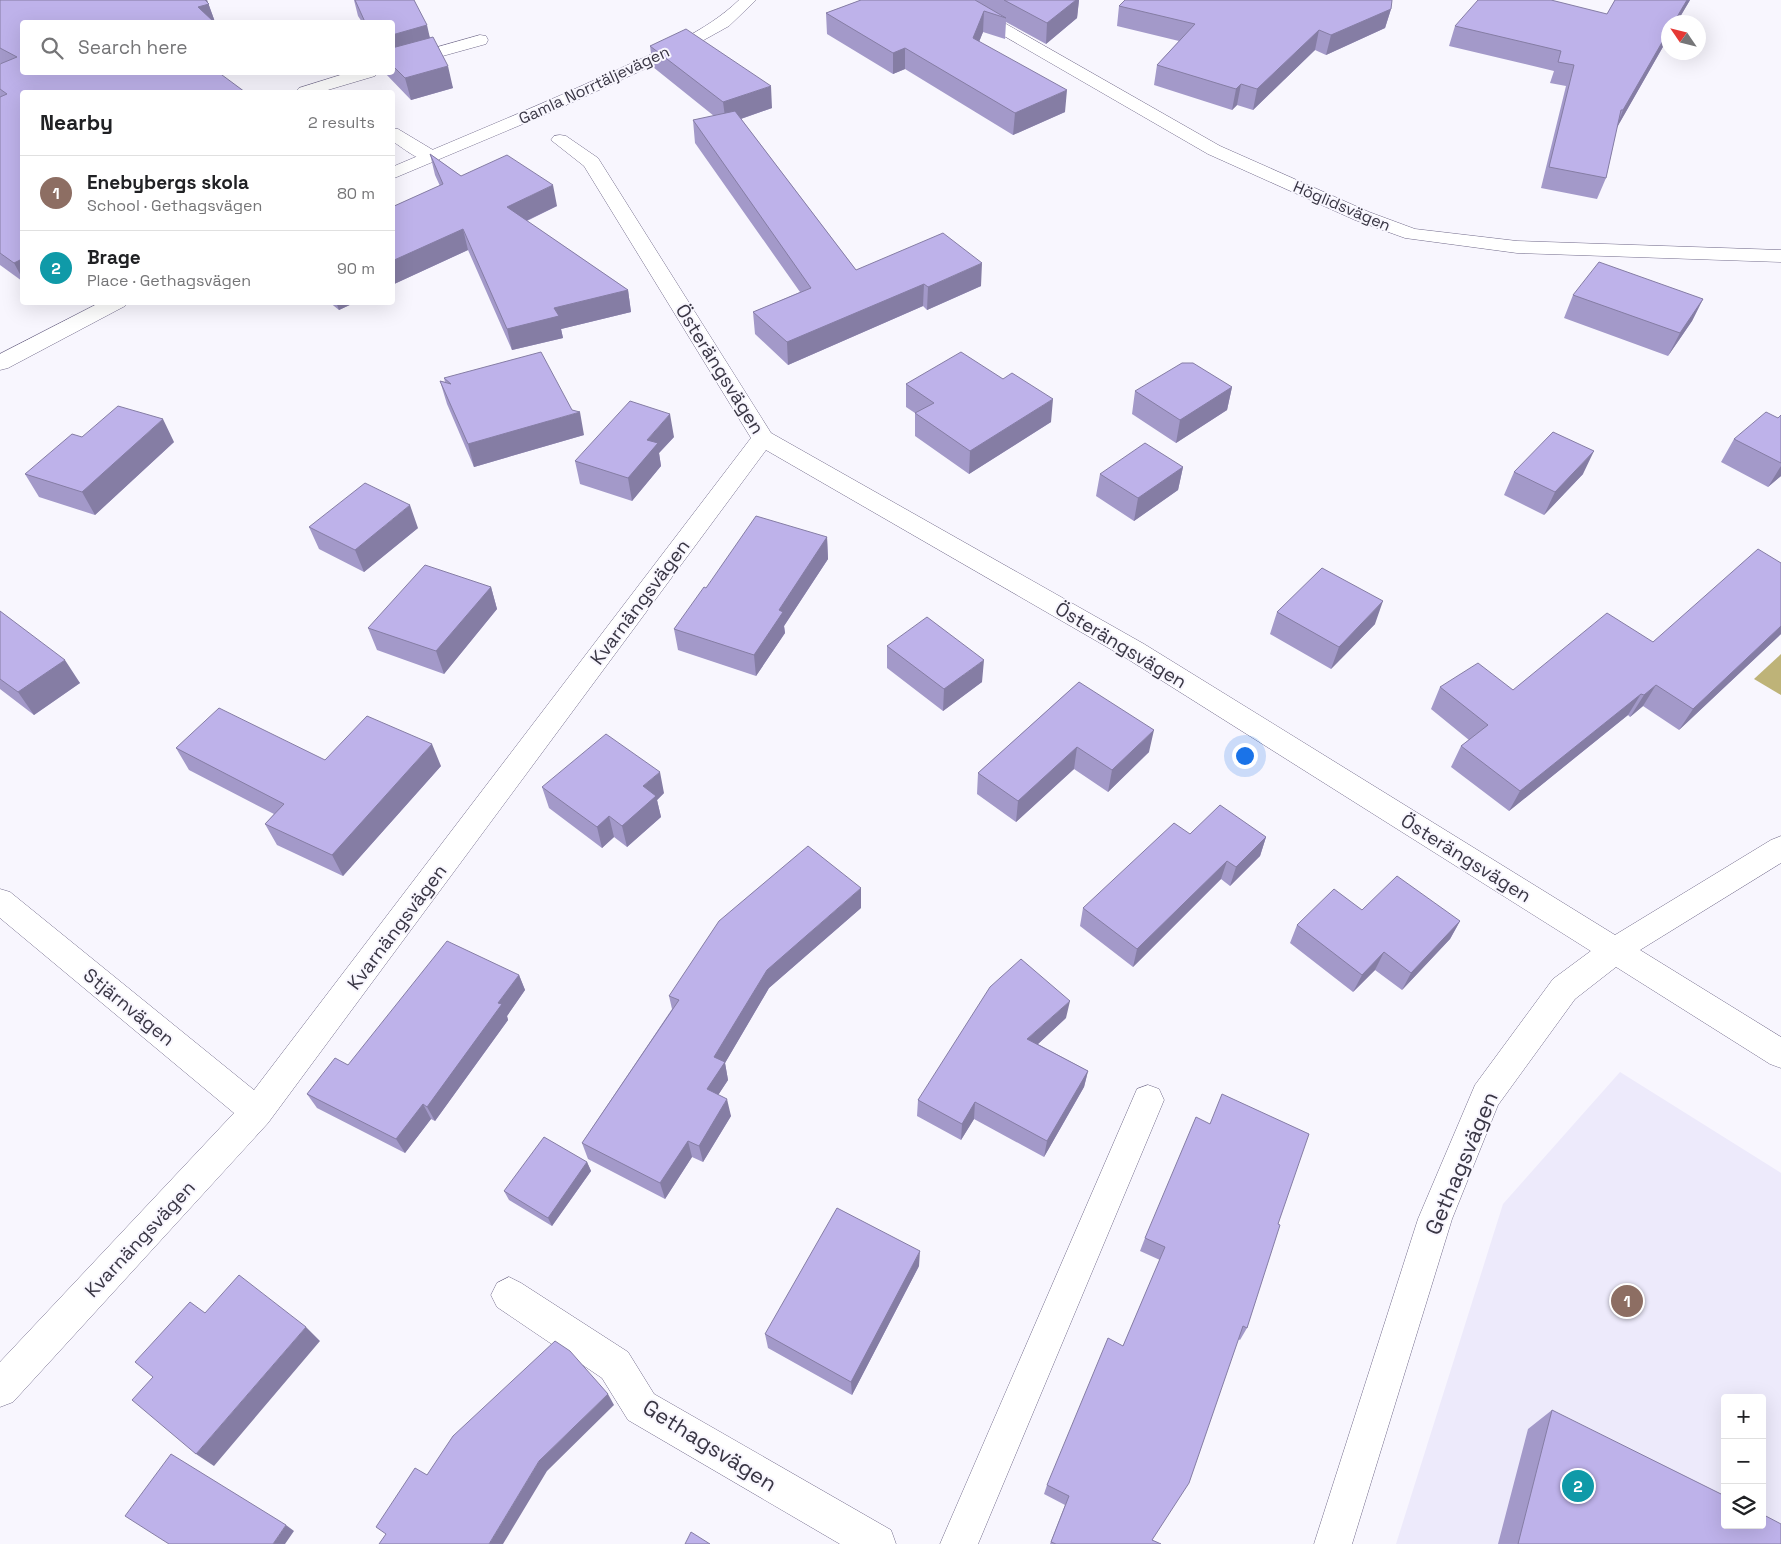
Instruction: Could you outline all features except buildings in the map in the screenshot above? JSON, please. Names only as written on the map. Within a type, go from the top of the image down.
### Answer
[{"type":"street","name":"Gamla Norrtäljevägen","points":[[395,173],[553,105],[703,35],[740,10],[748,0]]},
{"type":"street","name":"Höglidsvägen","points":[[948,0],[965,7],[1214,150],[1362,216],[1412,234],[1517,247],[1781,256]]},
{"type":"street","points":[[395,64],[480,40]]},
{"type":"street","points":[[322,90],[361,75]]},
{"type":"street","points":[[395,135],[431,157]]},
{"type":"street","name":"Österängsvägen","points":[[560,140],[591,162],[763,438],[1135,651],[1781,1054]]},
{"type":"street","points":[[0,363],[112,305]]},
{"type":"street","name":"Kvarnängsvägen","points":[[0,1389],[257,1112],[763,438]]},
{"type":"street","name":"Gethagsvägen","points":[[1333,1544],[1435,1219],[1486,1096],[1564,990],[1614,951],[1781,848]]},
{"type":"street","name":"Stjärnvägen","points":[[0,901],[257,1112]]},
{"type":"street","points":[[959,1544],[1148,1100]]},
{"type":"street","name":"Gethagsvägen","points":[[508,1295],[615,1365],[641,1407],[877,1544]]},
{"type":"shaded area","points":[[1781,654],[1781,695],[1754,679]]},
{"type":"shaded area","points":[[1620,1072],[1781,1173],[1781,1544],[1396,1544],[1503,1204]]},
{"type":"place","name":"Enebybergs skola","points":[[1627,1301]]},
{"type":"place","name":"Brage","points":[[1578,1486]]}]
